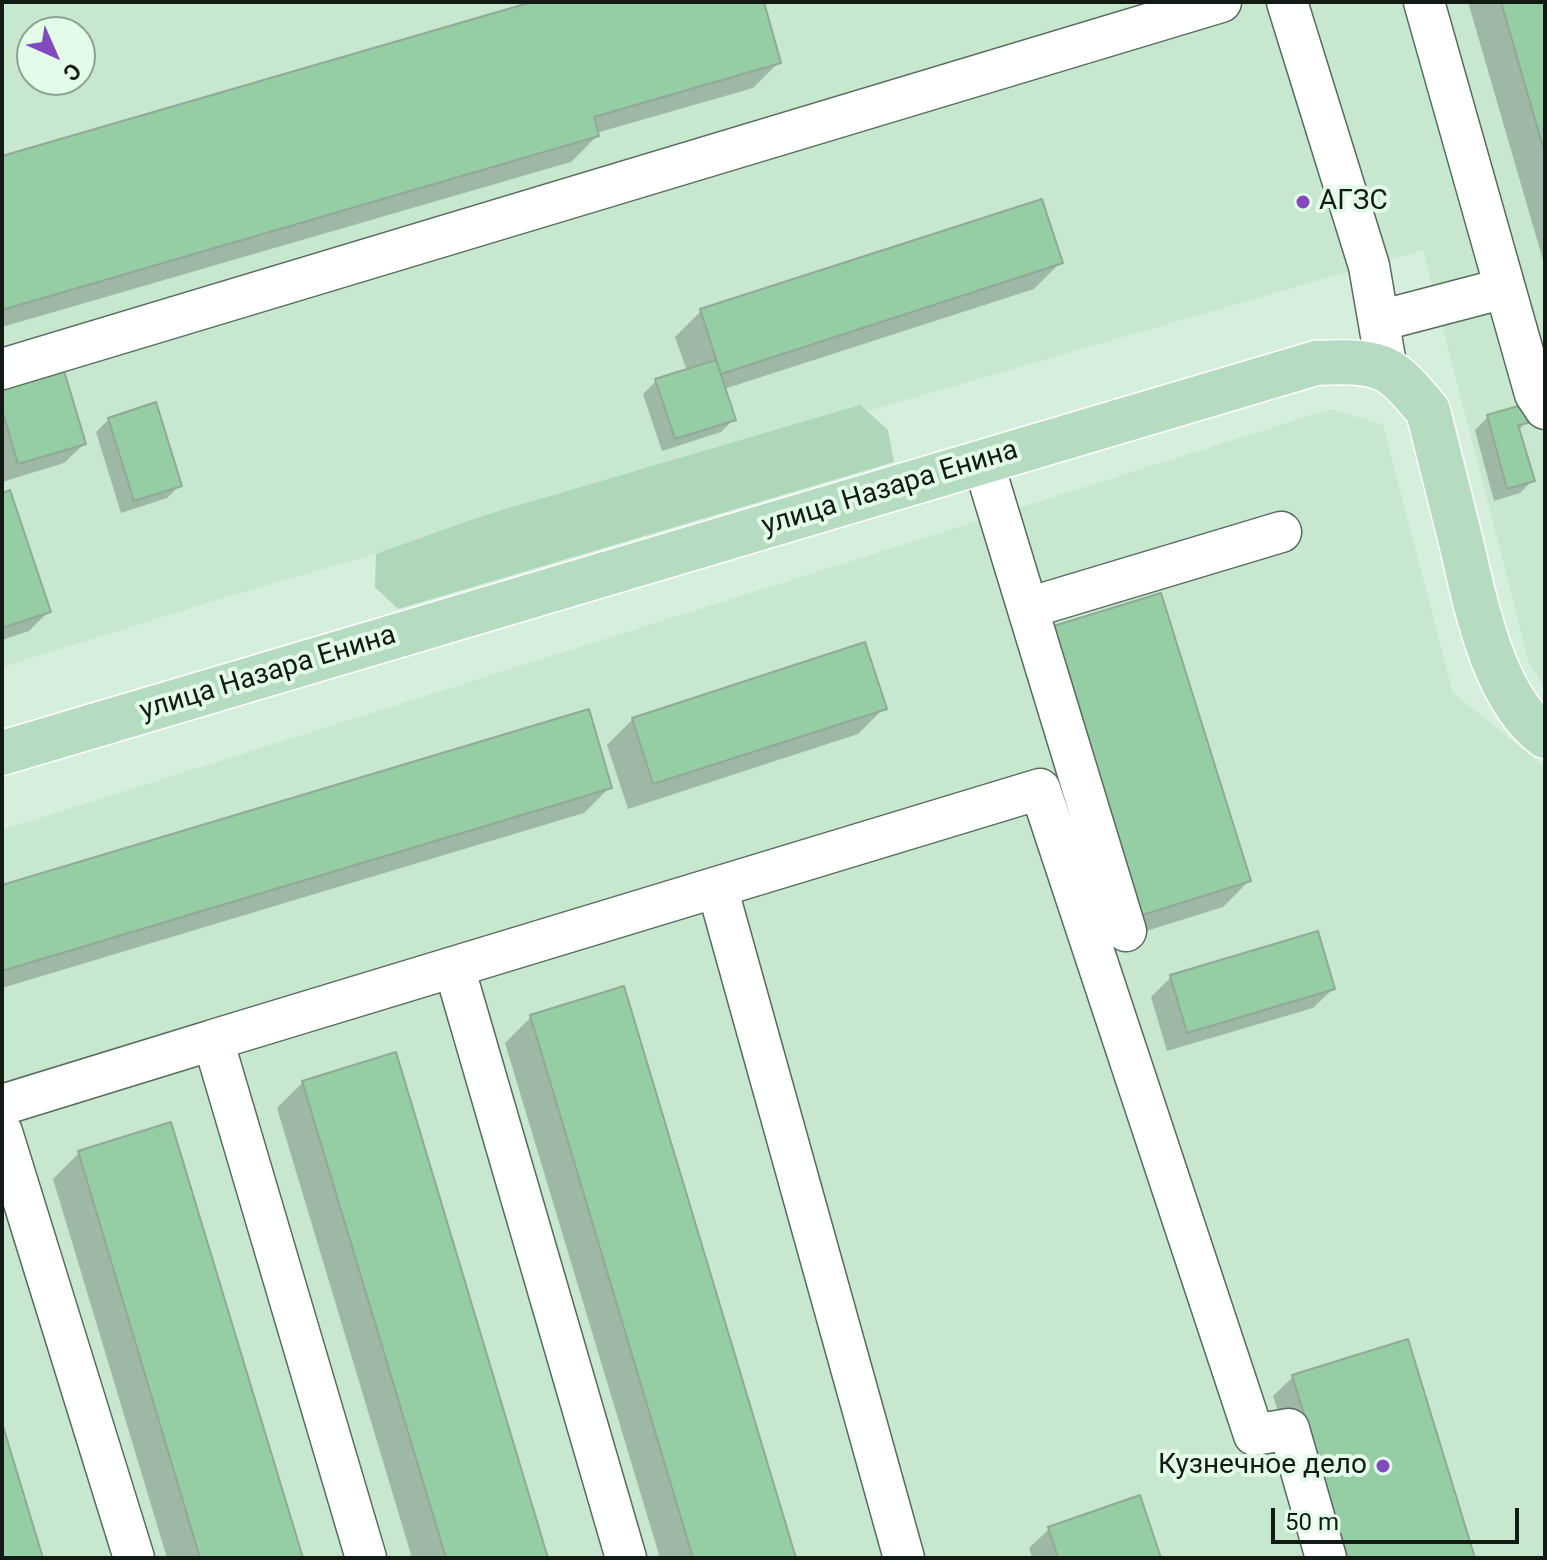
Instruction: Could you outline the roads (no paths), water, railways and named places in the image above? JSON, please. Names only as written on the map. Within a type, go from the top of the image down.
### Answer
[{"type":"main road","name":"улица Назара Енина","points":[[2,753],[1316,363],[1355,362],[1387,370]]},
{"type":"main road","points":[[1387,370],[1428,411],[1484,638],[1505,687],[1533,727],[1545,736]]},
{"type":"lane","points":[[2,369],[1221,2]]},
{"type":"lane","points":[[1287,2],[1369,266],[1387,370]]},
{"type":"lane","points":[[1424,2],[1535,394],[1545,409]]},
{"type":"lane","points":[[1379,321],[1505,288]]},
{"type":"lane","points":[[983,462],[1126,931]]},
{"type":"lane","points":[[1028,608],[1281,532]]},
{"type":"lane","points":[[2,1105],[1040,789],[1254,1435],[1289,1429],[1326,1558]]},
{"type":"lane","points":[[717,887],[904,1558]]},
{"type":"lane","points":[[454,967],[626,1558]]},
{"type":"lane","points":[[213,1040],[366,1558]]},
{"type":"lane","points":[[2,1132],[134,1558]]},
{"type":"place","name":"АГЗС","points":[[1303,202]]},
{"type":"place","name":"Кузнечное дело","points":[[1383,1466]]}]
